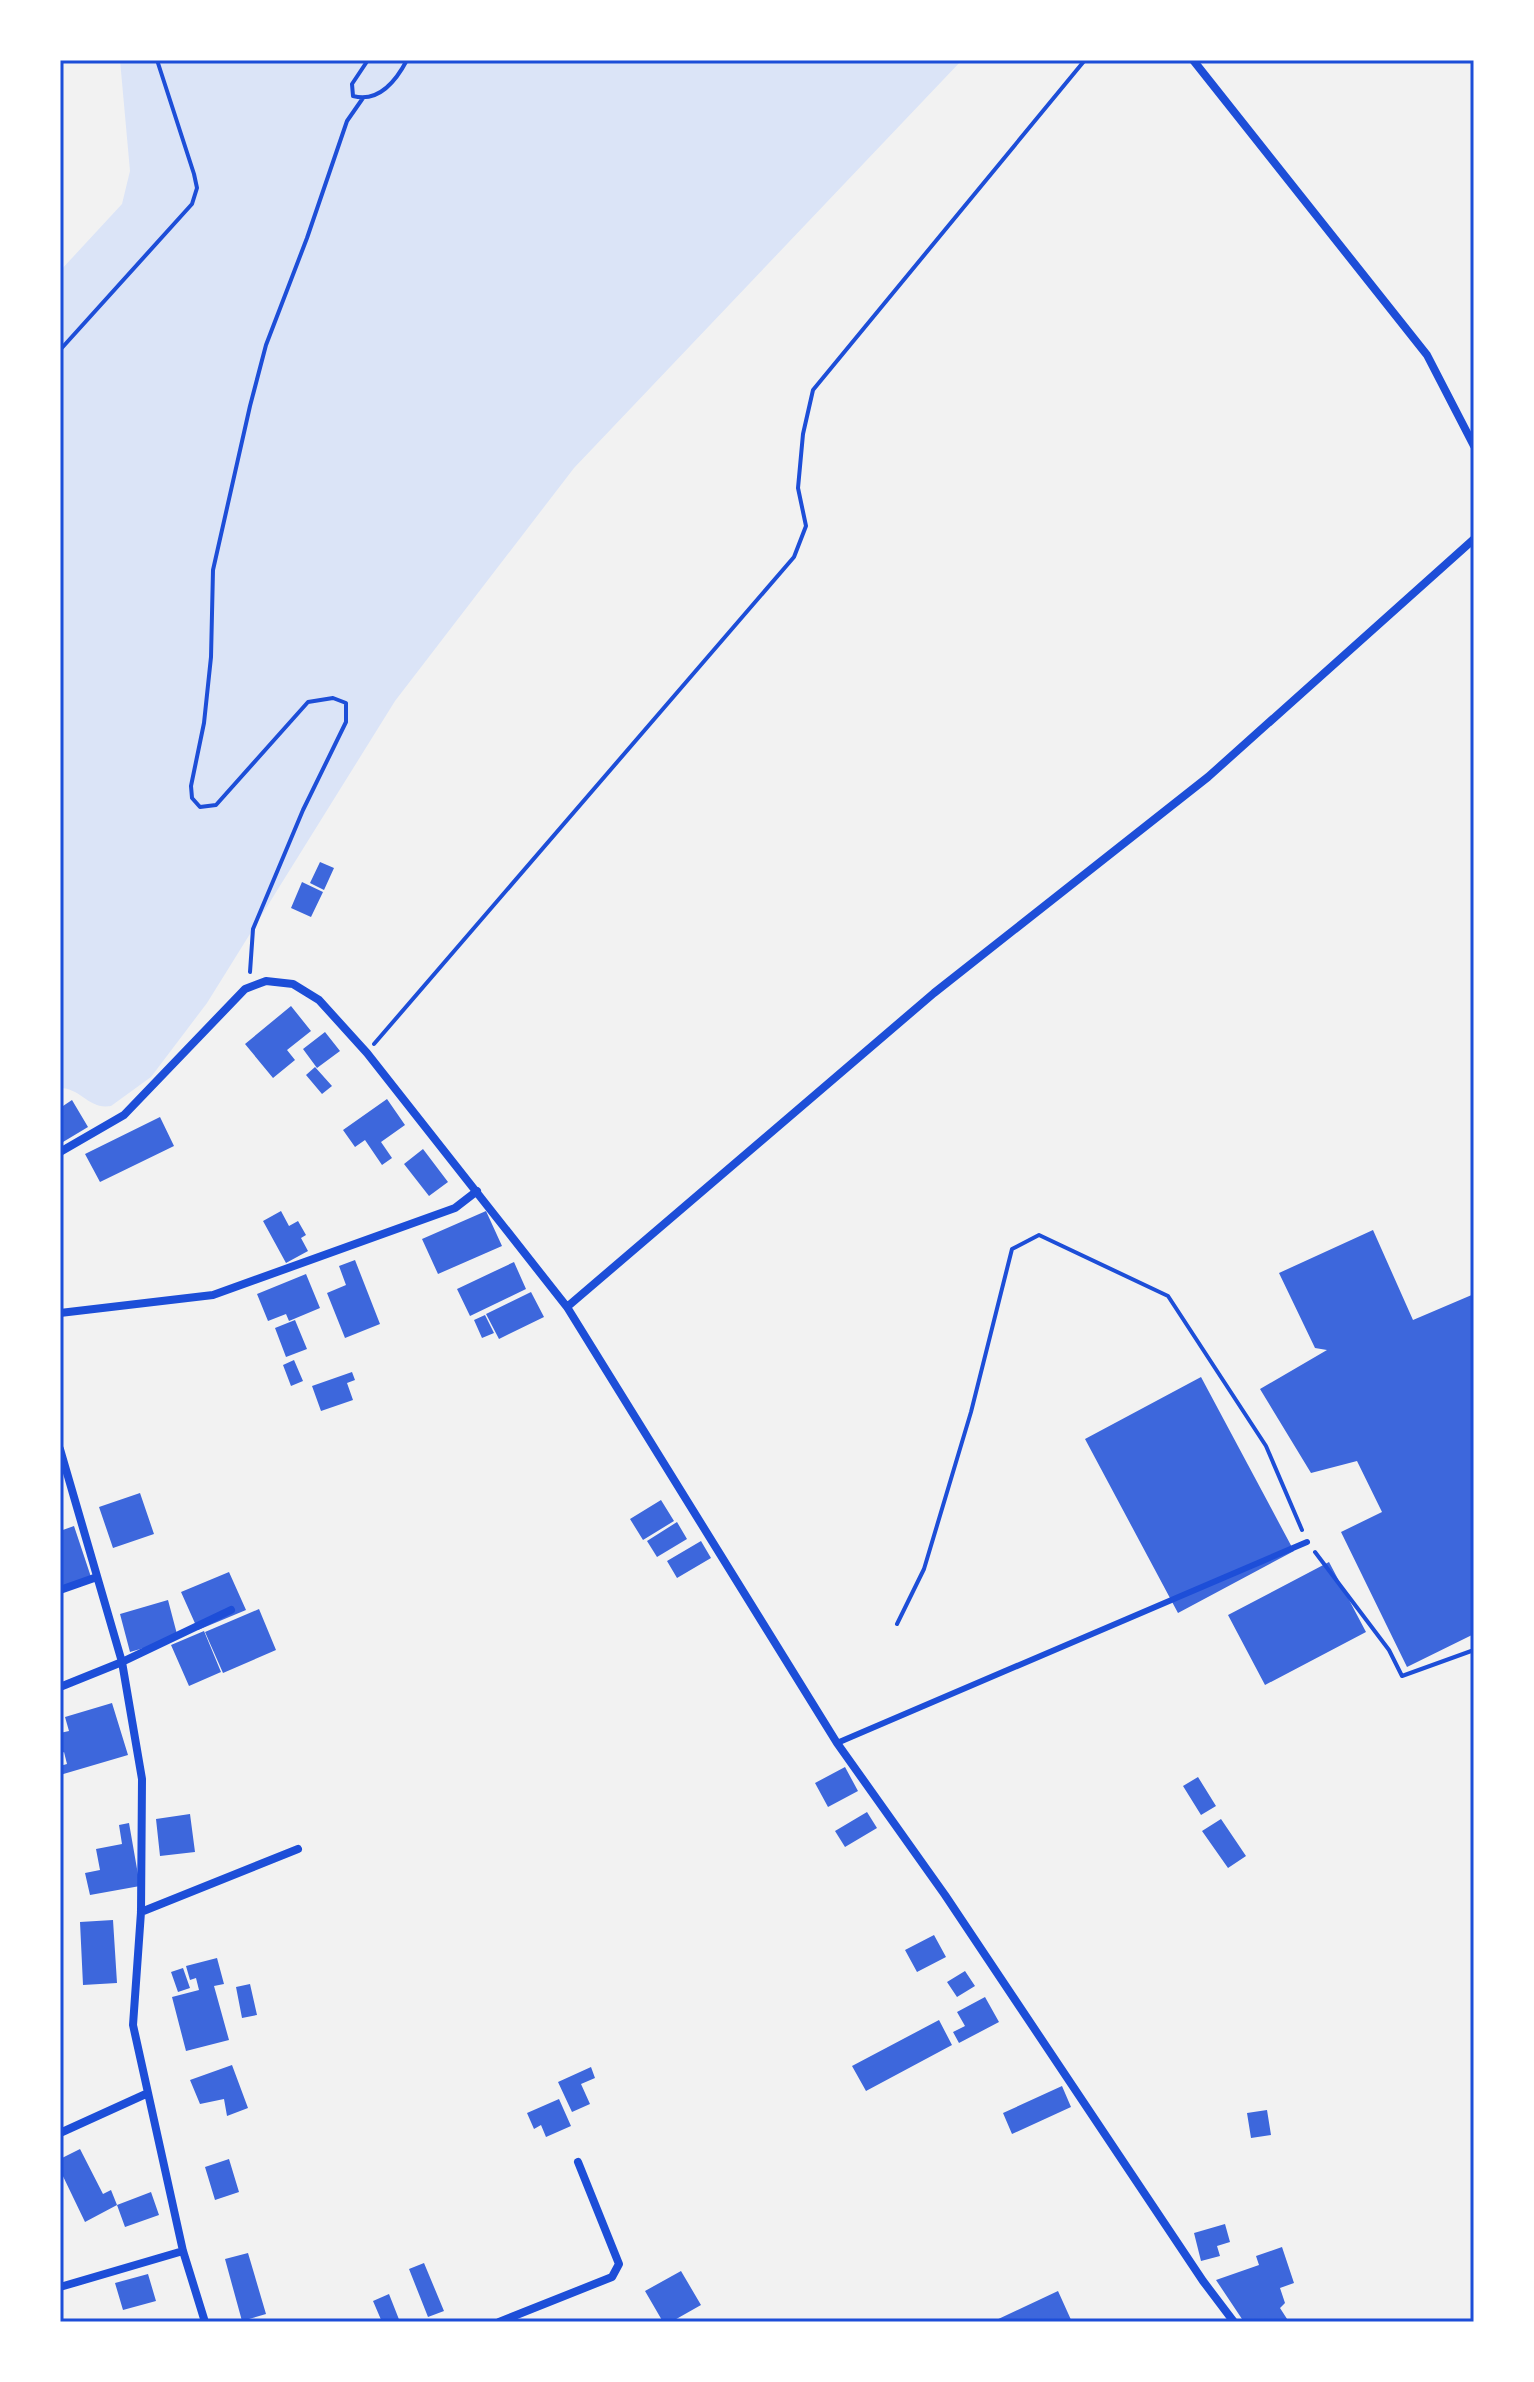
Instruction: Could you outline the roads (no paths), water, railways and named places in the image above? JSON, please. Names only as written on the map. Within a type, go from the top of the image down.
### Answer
[{"type":"street","points":[[1193,60],[1427,355],[1474,446]]},
{"type":"street","points":[[567,1307],[934,993],[1208,777],[1474,539]]},
{"type":"street","points":[[60,1152],[124,1115],[245,989],[266,981],[293,984],[319,1000],[367,1053],[567,1307],[837,1743],[945,1895],[1203,2281],[1234,2322]]},
{"type":"street","points":[[60,1313],[213,1295],[455,1208],[477,1191]]},
{"type":"street","points":[[60,1449],[122,1662],[142,1779],[141,1912],[133,2025],[183,2251],[205,2322]]},
{"type":"street","points":[[60,1590],[97,1577]]},
{"type":"street","points":[[60,1687],[122,1662],[231,1610]]},
{"type":"street","points":[[141,1912],[298,1849]]},
{"type":"street","points":[[60,2133],[148,2093]]},
{"type":"street","points":[[499,2322],[612,2277],[619,2264],[578,2162]]},
{"type":"street","points":[[60,2287],[183,2251]]},
{"type":"lane","points":[[837,1743],[1307,1542]]}]
